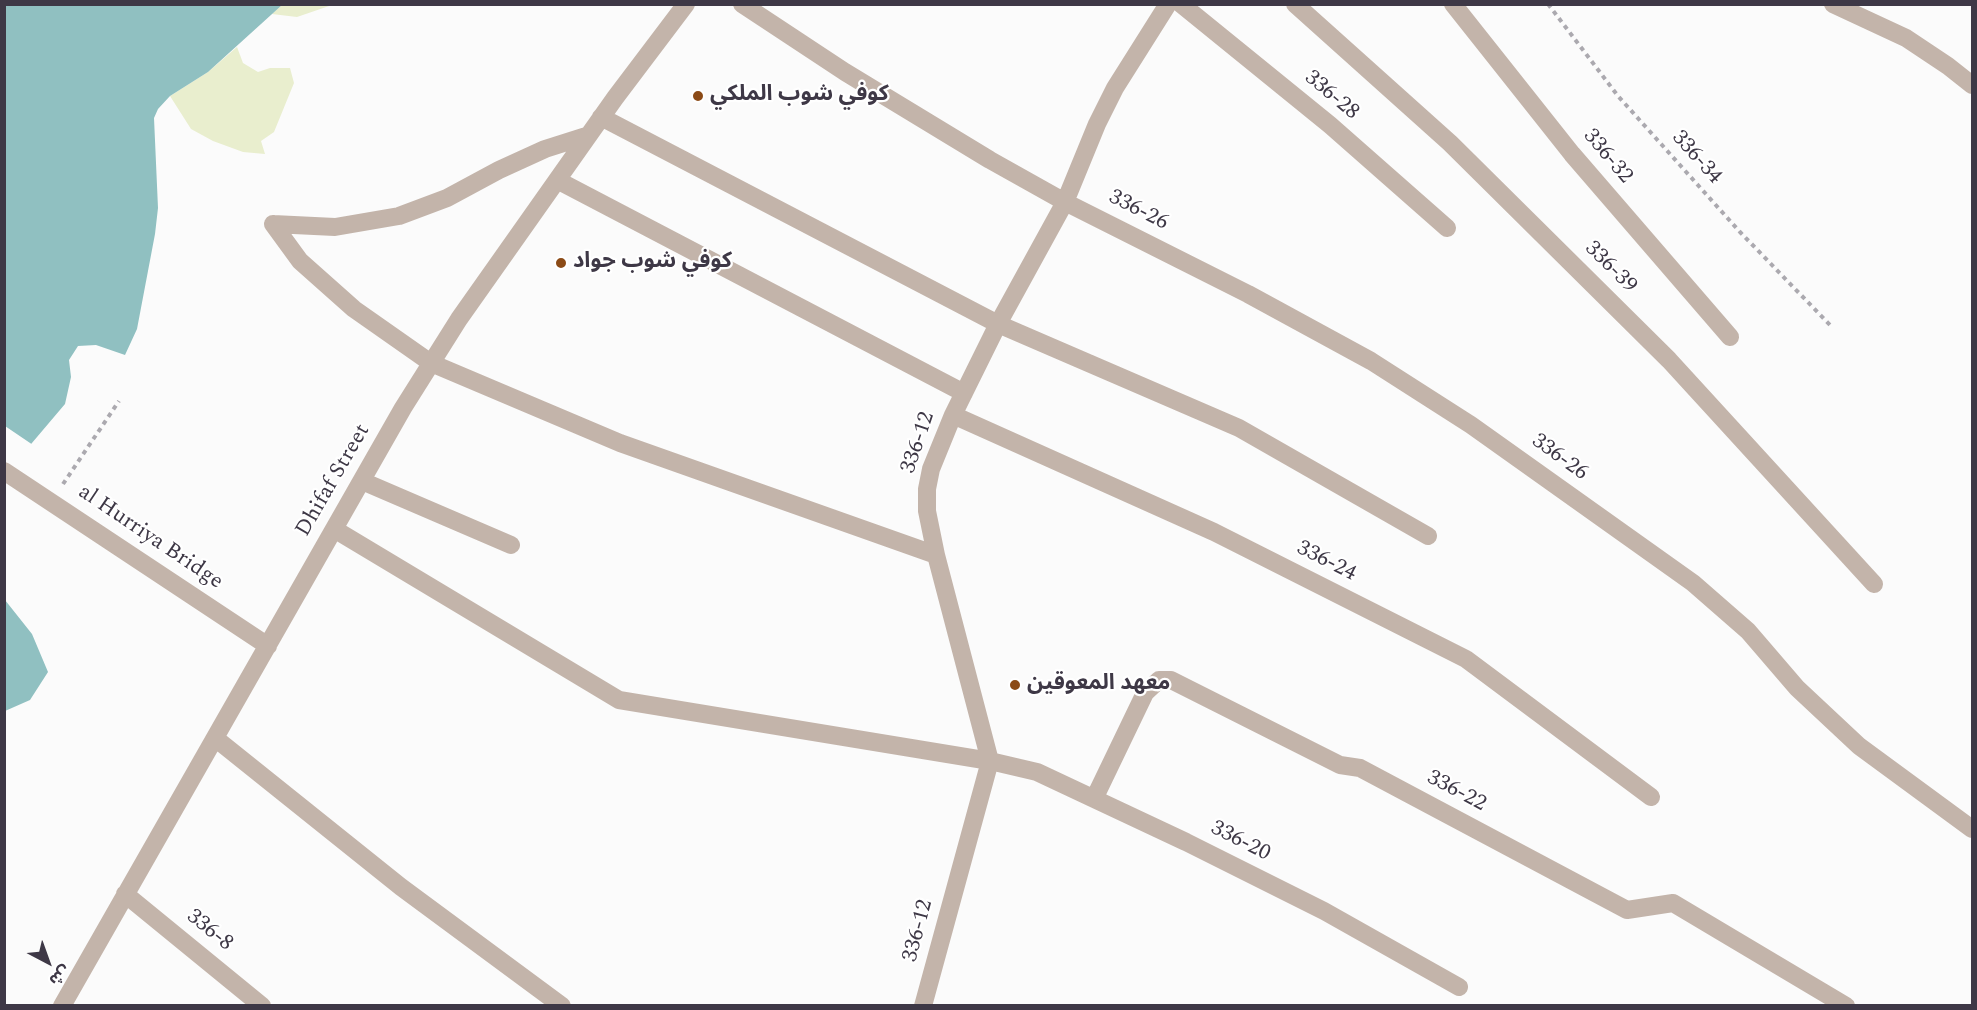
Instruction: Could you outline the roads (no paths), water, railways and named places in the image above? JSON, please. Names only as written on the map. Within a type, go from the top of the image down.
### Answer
[{"type":"street","name":"Dhifaf Street","points":[[62,1005],[403,408],[431,363],[459,319],[588,135],[686,4]]},
{"type":"street","name":"336-26","points":[[742,4],[845,72],[990,160],[1065,202],[1248,294],[1371,361],[1471,425],[1693,583],[1748,631],[1797,688],[1859,746],[1972,829]]},
{"type":"street","name":"336-28","points":[[1181,4],[1330,125],[1447,228]]},
{"type":"street","name":"336-39","points":[[1294,4],[1450,143],[1669,360],[1874,584]]},
{"type":"street","name":"336-32","points":[[1454,4],[1572,154],[1730,337]]},
{"type":"street","points":[[1833,4],[1859,10],[1906,38],[1972,85]]},
{"type":"street","name":"336-12","points":[[923,1005],[990,761],[936,555],[927,511],[927,489],[931,469],[953,415],[998,324],[1065,202],[1114,88],[1168,5]]},
{"type":"street","points":[[601,117],[998,324],[1239,428],[1428,536]]},
{"type":"street","points":[[588,135],[545,149],[447,198],[399,216],[335,227],[273,224],[300,261],[354,309],[431,363],[620,443],[936,555]]},
{"type":"street","points":[[557,180],[964,393]]},
{"type":"street","name":"336-24","points":[[953,415],[1214,532],[1466,659],[1651,797]]},
{"type":"street","name":"al Hurriya Bridge","points":[[4,471],[268,646]]},
{"type":"street","points":[[362,481],[511,545]]},
{"type":"street","name":"336-20","points":[[334,530],[619,700],[990,761],[1037,772],[1324,911],[1460,987]]},
{"type":"street","name":"336-22","points":[[1094,799],[1145,693],[1160,680],[1171,680],[1318,755],[1340,765],[1360,768],[1627,910],[1673,903],[1846,1005]]},
{"type":"street","points":[[215,738],[401,887],[562,1005]]},
{"type":"street","name":"336-8","points":[[125,894],[262,1005]]},
{"type":"water","points":[[5,5],[282,5],[208,72],[170,96],[158,109],[154,118],[158,208],[137,329],[125,355],[96,345],[78,346],[69,360],[71,377],[65,404],[26,450],[5,493]]},
{"type":"water","points":[[5,600],[32,634],[48,672],[30,700],[5,711]]},
{"type":"place","name":"كوفي شوب الملكي","points":[[698,96]]},
{"type":"place","name":"كوفي شوب جواد","points":[[561,263]]},
{"type":"place","name":"معهد المعوقين","points":[[1015,685]]}]
